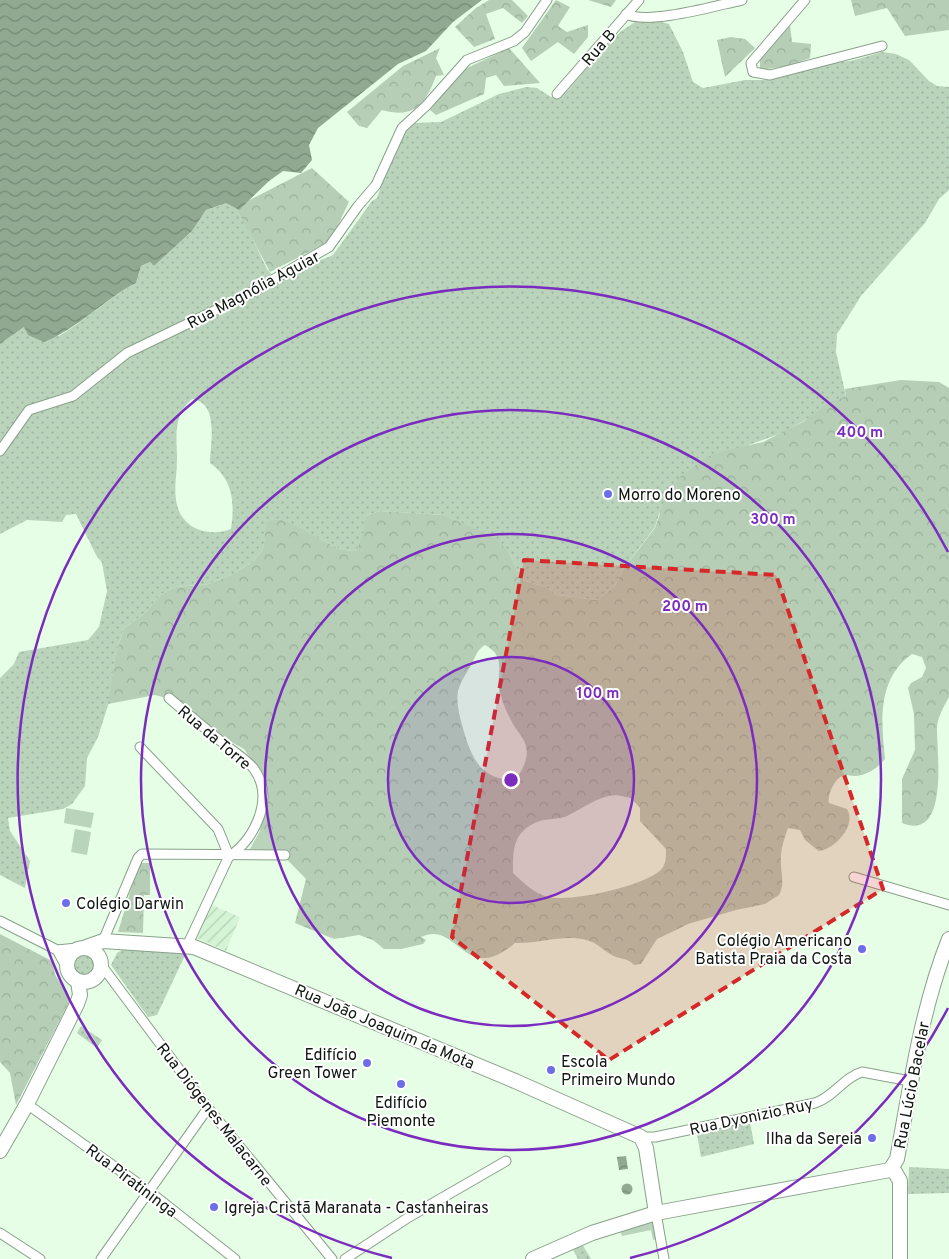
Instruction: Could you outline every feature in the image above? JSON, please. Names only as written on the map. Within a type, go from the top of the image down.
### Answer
[{"type":"street","name":"Rua Magnólia Aguiar","points":[[0,451],[29,410],[74,396],[127,352],[245,296],[329,247],[358,206],[376,185],[402,128],[426,106],[467,60],[514,41],[525,32],[547,0]]},
{"type":"street","name":"Rua B","points":[[557,94],[639,0]]},
{"type":"street","points":[[626,14],[643,19],[742,0]]},
{"type":"street","points":[[805,0],[751,63],[753,72],[770,75],[882,46]]},
{"type":"street","name":"Rua da Torre","points":[[169,698],[249,764],[260,782],[262,798],[257,823],[246,843],[230,856]]},
{"type":"street","points":[[140,747],[218,829],[230,856],[188,946]]},
{"type":"street","points":[[66,968],[68,956],[82,948],[103,941],[138,858],[142,854],[230,856],[285,854]]},
{"type":"street","points":[[854,877],[949,905]]},
{"type":"street","points":[[0,921],[57,950],[82,948],[96,952],[102,966]]},
{"type":"street","name":"Rua Lúcio Bacelar","points":[[900,1259],[900,1181],[896,1172],[890,1170],[896,1159],[910,1081],[933,979],[949,939]]},
{"type":"street","name":"Rua João Joaquim da Mota","points":[[103,941],[188,946],[293,987],[641,1137]]},
{"type":"street","points":[[57,950],[73,978],[84,982],[96,978],[108,953],[122,942]]},
{"type":"street","name":"Rua Diógenes Malacarne","points":[[102,966],[208,1108],[332,1259]]},
{"type":"street","points":[[0,1151],[27,1104],[77,1004],[80,995],[78,981]]},
{"type":"street","name":"Rua Dyonizio Ruy","points":[[641,1137],[655,1137],[815,1103],[827,1098],[855,1075],[862,1072],[910,1081]]},
{"type":"street","name":"Rua Piratininga","points":[[27,1104],[150,1192],[235,1259]]},
{"type":"street","points":[[101,1259],[208,1108]]},
{"type":"street","points":[[641,1137],[646,1148],[664,1259]]},
{"type":"street","points":[[344,1259],[409,1217],[506,1161]]},
{"type":"street","points":[[533,1259],[592,1233],[656,1214],[890,1170]]},
{"type":"street","points":[[0,1233],[40,1259]]},
{"type":"highlighted area","points":[[524,560],[776,575],[883,889],[609,1060],[452,937]]},
{"type":"shaded area","points":[[635,22],[661,22],[669,24],[683,52],[693,82],[703,88],[745,80],[765,80],[817,64],[851,61],[882,52],[896,54],[909,60],[929,81],[937,86],[949,87],[949,190],[939,199],[925,223],[861,296],[837,334],[836,352],[846,396],[785,432],[743,447],[659,514],[655,527],[622,571],[615,586],[597,600],[557,595],[546,587],[522,580],[510,554],[468,526],[444,515],[380,511],[368,515],[362,541],[356,551],[333,546],[287,522],[268,521],[263,549],[253,562],[231,575],[209,584],[175,587],[160,595],[146,612],[124,628],[115,656],[109,702],[98,737],[87,758],[85,786],[72,804],[63,809],[8,818],[10,831],[30,861],[25,888],[0,875],[0,678],[14,664],[19,652],[88,640],[99,627],[107,591],[102,563],[96,555],[76,514],[66,515],[62,522],[27,520],[0,534],[0,344],[24,327],[59,336],[136,283],[141,266],[150,262],[154,266],[192,231],[206,210],[226,203],[239,210],[267,269],[274,277],[288,276],[302,266],[333,255],[372,201],[377,198],[399,135],[413,123],[441,122],[499,94],[526,87],[537,88],[551,97],[567,91],[620,32]],"holes":[[[192,399],[201,402],[207,408],[212,425],[210,463],[224,476],[231,492],[233,510],[231,529],[222,531],[204,531],[188,524],[178,509],[176,499],[176,435],[178,420]]]},
{"type":"shaded area","points":[[66,808],[94,813],[91,828],[64,823]]},
{"type":"shaded area","points":[[262,827],[280,851],[250,849]]},
{"type":"shaded area","points":[[75,829],[91,832],[87,855],[71,852]]},
{"type":"shaded area","points":[[212,905],[240,917],[226,951],[195,937]]},
{"type":"shaded area","points":[[124,949],[186,953],[157,1015],[148,1017],[111,965],[117,953]]},
{"type":"shaded area","points":[[84,951],[93,955],[97,964],[93,973],[84,977],[75,973],[71,964],[75,955]]},
{"type":"shaded area","points":[[81,1026],[102,1040],[97,1048],[77,1033]]},
{"type":"shaded area","points":[[750,1122],[754,1144],[701,1157],[697,1134]]},
{"type":"shaded area","points":[[909,1167],[949,1169],[949,1193],[908,1194]]},
{"type":"shaded area","points":[[654,1222],[657,1239],[653,1240],[651,1230],[622,1236],[620,1231]]},
{"type":"shaded area","points":[[582,1244],[591,1259],[578,1259],[572,1248]]},
{"type":"green space","points":[[489,0],[512,0],[528,16],[522,23],[503,8],[486,14],[495,39],[474,47],[455,27],[476,8]]},
{"type":"green space","points":[[556,0],[570,7],[558,26],[567,32],[588,25],[588,37],[574,54],[558,42],[531,61],[522,48]]},
{"type":"green space","points":[[588,0],[616,0],[611,7]]},
{"type":"green space","points":[[851,0],[949,0],[949,30],[905,36],[887,8],[855,16]]},
{"type":"green space","points":[[790,25],[792,42],[811,44],[810,58],[787,66],[760,70],[760,60]]},
{"type":"green space","points":[[731,37],[745,39],[755,48],[725,77],[717,40]]},
{"type":"green space","points":[[440,48],[436,58],[444,75],[436,76],[423,102],[417,107],[402,113],[382,110],[367,128],[359,126],[347,112],[403,66]]},
{"type":"green space","points":[[509,48],[540,83],[504,86],[496,75],[486,78],[484,94],[436,115],[430,110],[461,71]]},
{"type":"green space","points":[[312,168],[349,202],[330,241],[270,272],[236,207]]},
{"type":"green space","points":[[901,380],[939,382],[949,388],[949,697],[937,725],[938,775],[934,808],[927,820],[917,825],[902,823],[902,779],[915,750],[914,714],[908,688],[911,683],[922,677],[926,668],[922,657],[912,654],[892,676],[887,688],[883,716],[885,759],[867,773],[858,776],[842,776],[836,781],[830,792],[829,803],[847,809],[849,815],[847,829],[838,841],[832,846],[819,851],[805,840],[800,830],[788,828],[781,854],[782,883],[779,895],[765,904],[688,924],[657,939],[641,964],[634,965],[629,961],[613,956],[593,942],[578,938],[515,943],[498,955],[484,958],[473,956],[444,937],[434,934],[421,937],[426,940],[423,944],[401,949],[384,949],[373,940],[359,935],[334,939],[295,923],[306,879],[260,832],[265,796],[265,780],[244,749],[220,736],[185,703],[155,695],[108,704],[115,656],[124,628],[146,612],[160,595],[175,587],[209,584],[231,575],[253,562],[263,549],[267,521],[276,519],[287,521],[333,546],[356,551],[368,515],[380,511],[444,515],[496,538],[510,554],[522,580],[546,587],[557,595],[597,600],[615,586],[622,571],[655,528],[665,499],[680,477],[707,457],[723,451],[763,442],[803,422],[824,406],[846,396],[845,389]],"holes":[[[485,645],[492,650],[499,660],[499,684],[502,700],[511,720],[523,738],[527,751],[523,768],[516,779],[504,779],[493,776],[478,764],[465,736],[460,717],[457,699],[459,687],[477,652]],[[616,795],[631,798],[640,808],[640,821],[666,849],[666,859],[660,871],[648,878],[620,888],[588,895],[559,898],[548,897],[538,893],[513,873],[513,857],[518,837],[529,826],[537,822],[567,816],[596,800]]]},
{"type":"green space","points":[[139,863],[150,863],[150,895],[144,895],[143,933],[118,932]]},
{"type":"green space","points":[[0,934],[50,960],[56,976],[69,994],[69,1002],[16,1105],[10,1073],[0,1062]]},
{"type":"water","points":[[0,0],[482,0],[453,22],[426,51],[398,64],[318,128],[309,145],[312,160],[301,173],[283,171],[269,181],[239,210],[226,203],[206,210],[192,231],[154,266],[150,262],[141,266],[136,283],[57,336],[44,342],[28,335],[24,327],[0,344]]},
{"type":"water","points":[[626,1156],[628,1169],[619,1170],[617,1157]]},
{"type":"water","points":[[627,1183],[633,1189],[627,1195],[621,1189]]},
{"type":"place","name":"Morro do Moreno","points":[[608,494]]},
{"type":"place","name":"Colégio Darwin","points":[[66,903]]},
{"type":"place","name":"Colégio Americano Batista Praia da Costa","points":[[862,949]]},
{"type":"place","name":"Edifício Green Tower","points":[[367,1063]]},
{"type":"place","name":"Escola Primeiro Mundo","points":[[551,1070]]},
{"type":"place","name":"Edifício Piemonte","points":[[401,1084]]},
{"type":"place","name":"Ilha da Sereia","points":[[872,1138]]},
{"type":"place","name":"Igreja Cristã Maranata - Castanheiras","points":[[214,1207]]}]
